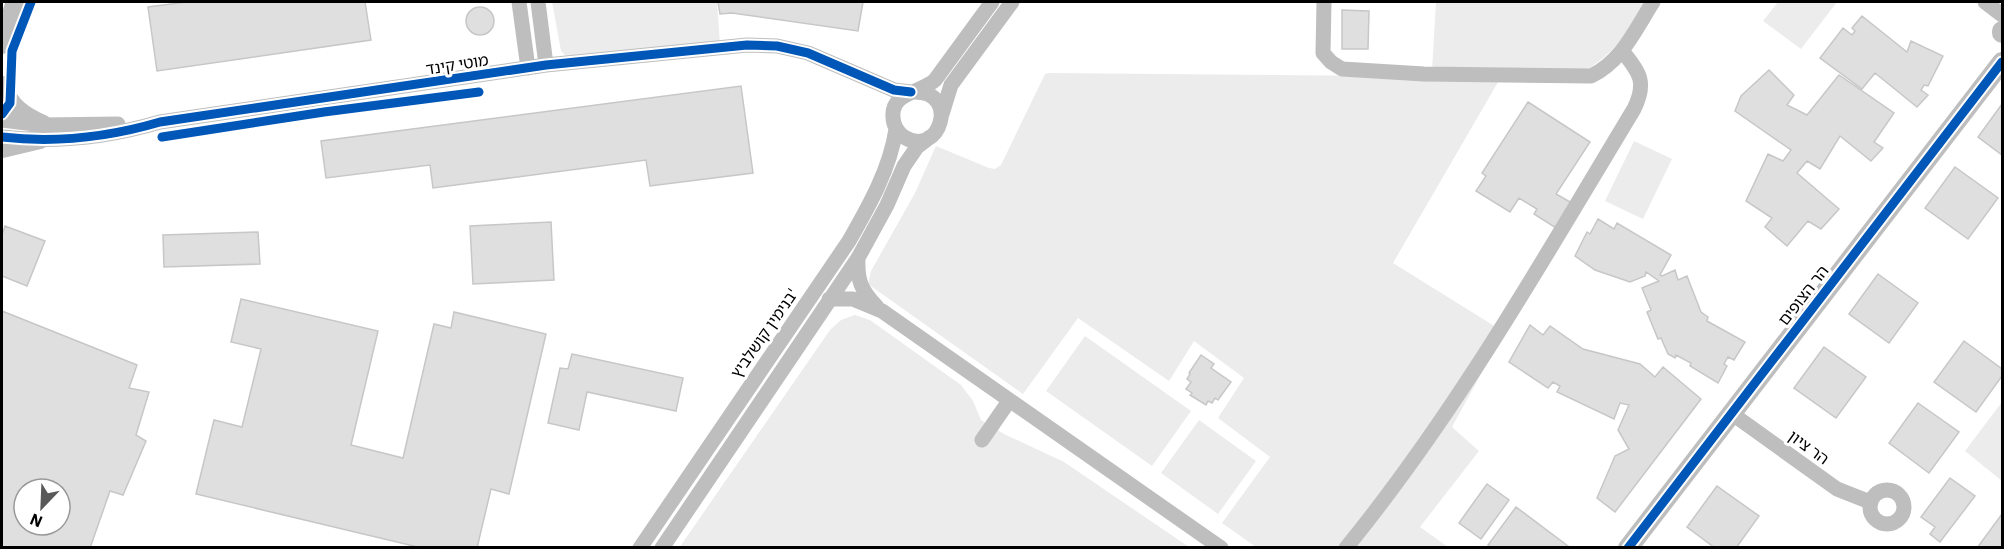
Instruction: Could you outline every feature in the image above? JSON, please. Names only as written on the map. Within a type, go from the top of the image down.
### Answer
[{"type":"street","points":[[2,45],[16,2]]},
{"type":"street","points":[[519,2],[528,68]]},
{"type":"street","points":[[538,2],[546,65]]},
{"type":"street","points":[[992,2],[937,77],[928,86],[902,97],[895,105],[893,119],[896,129],[903,136],[913,140],[923,140],[930,137],[939,127],[951,85],[1012,2]]},
{"type":"street","points":[[1324,2],[1323,53],[1342,69],[1424,74],[1591,76],[1604,70],[1618,58],[1653,2]]},
{"type":"street","points":[[1984,2],[2002,15]]},
{"type":"street","name":"מוטי קינד","points":[[2,137],[42,132],[106,135],[160,122],[546,65],[718,47],[767,46],[808,53],[894,90],[913,92]]},
{"type":"street","points":[[1346,548],[1405,473],[1463,386],[1528,285],[1634,108],[1642,85],[1634,65],[1622,51]]},
{"type":"street","name":"הר הצופים","points":[[1628,548],[2002,62]]},
{"type":"street","points":[[2,86],[13,107],[42,132],[2,148]]},
{"type":"street","points":[[913,92],[933,97],[942,114]]},
{"type":"street","name":"מוטי קינד","points":[[2,120],[42,132]]},
{"type":"street","name":"בנימין קושלביץ'","points":[[640,548],[849,241],[871,204],[880,183],[896,129]]},
{"type":"street","name":"בנימין קושלביץ'","points":[[662,548],[858,258],[887,205],[904,166],[917,147],[930,137]]},
{"type":"street","points":[[858,258],[858,279],[868,297],[882,311],[1221,548]]},
{"type":"street","points":[[829,299],[854,299],[882,311]]},
{"type":"street","points":[[982,440],[1009,401]]},
{"type":"street","name":"הר ציון","points":[[1731,413],[1837,489],[1870,502]]},
{"type":"shaded area","points":[[552,2],[717,2],[720,44],[567,57],[561,51]]},
{"type":"shaded area","points":[[1436,2],[1645,2],[1614,48],[1586,70],[1432,70]]},
{"type":"shaded area","points":[[1778,2],[1837,2],[1801,49],[1763,21]]},
{"type":"shaded area","points":[[1045,74],[1501,77],[1393,263],[1504,332],[1452,427],[1479,451],[1420,527],[1448,547],[1256,547],[1222,523],[1270,457],[1218,418],[1244,378],[1194,341],[1169,381],[1078,318],[1023,394],[868,284],[871,271],[915,193],[936,146],[995,169],[1001,165]]},
{"type":"shaded area","points":[[1634,141],[1672,159],[1643,219],[1605,201]]},
{"type":"shaded area","points":[[855,315],[870,320],[961,385],[973,401],[981,420],[1004,434],[1064,462],[1189,547],[679,548],[830,330],[841,320]]},
{"type":"shaded area","points":[[1085,336],[1191,411],[1152,466],[1046,391]]},
{"type":"shaded area","points":[[2002,402],[2002,481],[1965,451]]},
{"type":"shaded area","points":[[1199,420],[1256,461],[1218,514],[1161,473]]},
{"type":"building","points":[[187,2],[365,2],[371,40],[157,71],[148,7]]},
{"type":"building","points":[[718,2],[863,2],[858,31],[732,13],[720,14]]},
{"type":"building","points":[[480,7],[490,11],[494,21],[490,31],[480,35],[470,31],[466,21],[470,11]]},
{"type":"building","points":[[1342,10],[1369,11],[1368,49],[1342,49]]},
{"type":"building","points":[[1862,16],[1907,52],[1911,41],[1943,56],[1928,86],[1924,85],[1921,90],[1928,95],[1917,107],[1875,73],[1862,89],[1820,58],[1843,28],[1852,35],[1855,31],[1852,28]]},
{"type":"building","points":[[1769,70],[1794,95],[1787,105],[1807,115],[1839,75],[1894,113],[1874,142],[1883,148],[1871,161],[1840,136],[1820,169],[1807,161],[1797,173],[1839,209],[1821,229],[1808,221],[1787,246],[1765,227],[1772,218],[1746,201],[1768,154],[1783,161],[1791,150],[1735,111],[1741,96]]},
{"type":"building","points":[[741,86],[753,173],[650,186],[646,160],[433,188],[430,165],[326,178],[321,141]]},
{"type":"building","points":[[1528,102],[1590,142],[1556,194],[1572,203],[1556,228],[1534,214],[1537,209],[1519,198],[1510,212],[1476,191],[1486,176],[1482,173]]},
{"type":"building","points":[[2002,104],[2002,155],[1978,137]]},
{"type":"building","points":[[1955,167],[1998,198],[1968,239],[1925,208]]},
{"type":"building","points":[[1598,219],[1614,229],[1617,223],[1671,255],[1660,275],[1675,270],[1678,280],[1687,276],[1701,312],[1708,317],[1707,321],[1745,342],[1734,360],[1728,357],[1724,364],[1727,366],[1718,383],[1690,366],[1691,363],[1676,355],[1675,358],[1668,354],[1661,338],[1658,339],[1647,312],[1651,310],[1642,288],[1659,281],[1646,272],[1645,276],[1630,282],[1595,270],[1575,256],[1587,232],[1590,234]]},
{"type":"building","points":[[551,222],[554,280],[473,284],[470,226]]},
{"type":"building","points":[[5,226],[45,241],[27,286],[2,276],[2,235]]},
{"type":"building","points":[[258,232],[260,264],[164,267],[163,235]]},
{"type":"building","points":[[1878,274],[1918,303],[1889,343],[1849,314]]},
{"type":"building","points":[[241,299],[378,331],[351,445],[403,458],[434,324],[451,328],[454,312],[546,334],[509,494],[491,489],[477,548],[422,548],[196,494],[214,420],[242,427],[261,349],[231,342]]},
{"type":"building","points":[[2,311],[137,365],[129,388],[149,392],[136,435],[146,441],[123,495],[110,491],[90,548],[2,548]]},
{"type":"building","points":[[1530,325],[1543,335],[1550,326],[1583,349],[1640,364],[1655,377],[1663,367],[1701,399],[1615,512],[1597,498],[1615,456],[1629,449],[1618,430],[1629,405],[1620,403],[1614,419],[1557,392],[1560,386],[1553,382],[1548,388],[1509,362]]},
{"type":"building","points":[[1964,341],[2002,369],[2002,376],[1976,412],[1934,382]]},
{"type":"building","points":[[1824,347],[1866,377],[1836,418],[1794,388]]},
{"type":"building","points":[[572,354],[683,378],[676,411],[587,392],[579,430],[548,423],[560,368],[568,369]]},
{"type":"building","points":[[1201,355],[1214,364],[1211,368],[1231,382],[1218,400],[1215,398],[1212,403],[1208,401],[1206,405],[1190,395],[1192,393],[1186,389],[1191,382],[1187,379],[1189,373]]},
{"type":"building","points":[[1918,403],[1959,432],[1929,473],[1889,443]]},
{"type":"building","points":[[1950,478],[1975,496],[1940,542],[1930,534],[1935,527],[1921,517]]},
{"type":"building","points":[[1487,484],[1509,500],[1481,539],[1459,523]]},
{"type":"building","points":[[1717,486],[1759,516],[1736,548],[1715,548],[1687,527]]},
{"type":"building","points":[[1516,507],[1568,546],[1566,548],[1492,548],[1488,545]]},
{"type":"building","points":[[2002,514],[2002,548],[1977,548]]},
{"type":"cycle path","points":[[2,114],[10,103],[12,51],[31,2]]},
{"type":"cycle path","points":[[2,137],[61,139],[101,135],[160,122],[546,65],[747,45],[777,46],[808,53],[894,90],[911,92]]},
{"type":"cycle path","points":[[1628,548],[2002,62]]},
{"type":"cycle path","points":[[162,137],[324,112],[479,92]]}]
